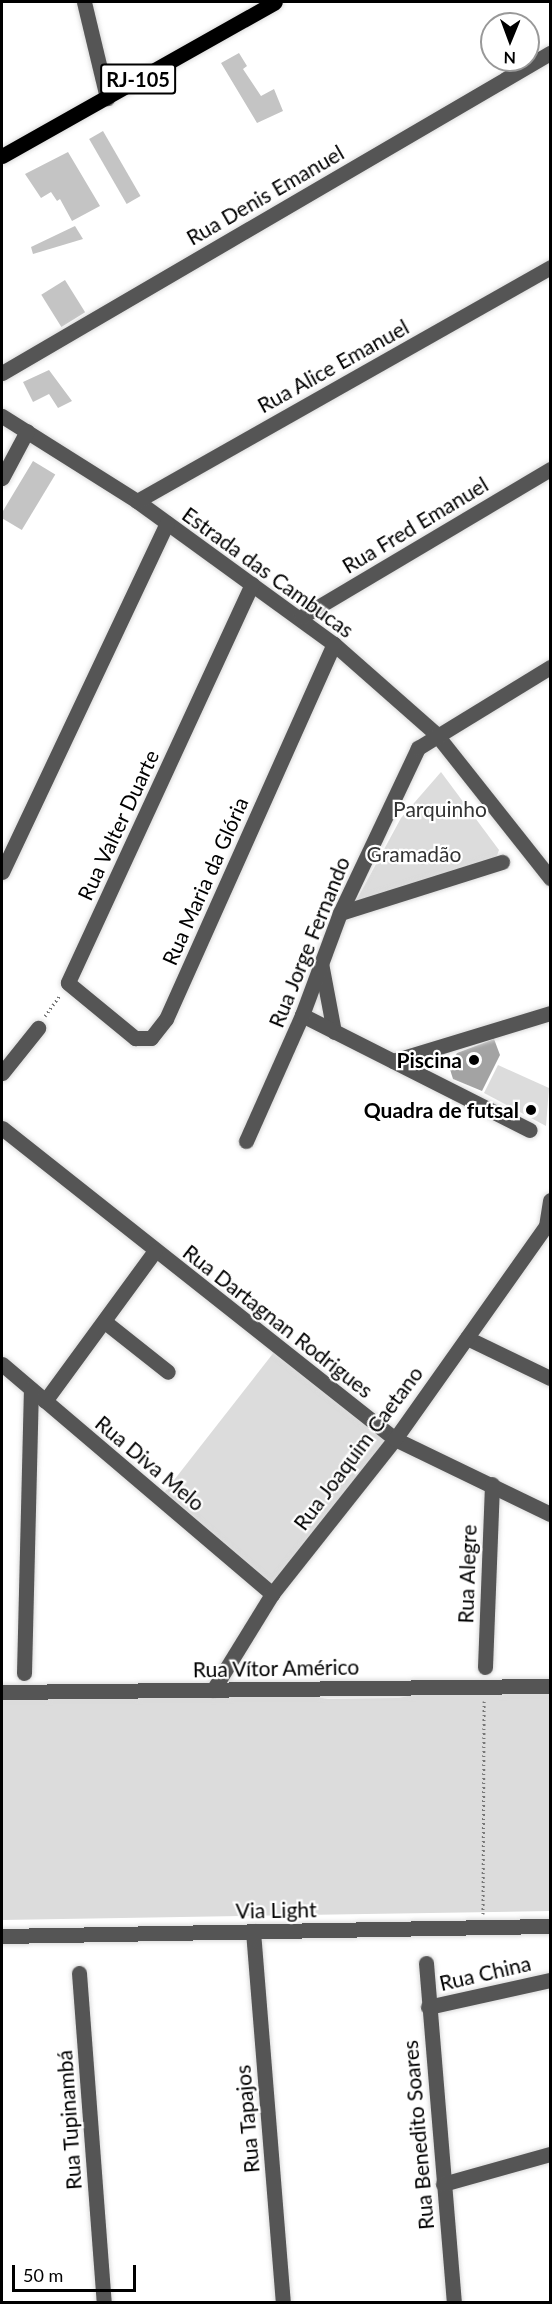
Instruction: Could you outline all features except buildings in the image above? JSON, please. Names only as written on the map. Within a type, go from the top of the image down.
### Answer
[{"type":"main road","name":"RJ-105","points":[[2,156],[275,2]]},
{"type":"street","points":[[84,2],[106,98]]},
{"type":"street","name":"Rua Denis Emanuel","points":[[2,373],[550,53]]},
{"type":"street","name":"Rua Alice Emanuel","points":[[137,501],[550,267]]},
{"type":"street","name":"Estrada das Cambucas","points":[[2,416],[137,501],[301,617],[334,644],[436,734],[550,876]]},
{"type":"street","points":[[2,478],[27,431]]},
{"type":"street","name":"Rua Fred Emanuel","points":[[301,617],[550,469]]},
{"type":"street","points":[[2,872],[167,524]]},
{"type":"street","name":"Rua Valter Duarte","points":[[68,983],[252,584]]},
{"type":"street","name":"Rua Maria da Glória","points":[[68,983],[135,1038],[151,1038],[158,1031],[334,644]]},
{"type":"street","name":"Rua Jorge Fernando","points":[[246,1142],[302,1015],[340,913],[418,748],[436,734],[550,667]]},
{"type":"street","points":[[340,913],[502,862]]},
{"type":"street","points":[[321,963],[334,1032]]},
{"type":"street","points":[[393,1061],[550,1013]]},
{"type":"street","points":[[302,1015],[530,1130]]},
{"type":"street","points":[[2,1073],[38,1028]]},
{"type":"street","name":"Rua Dartagnan Rodrigues","points":[[2,1128],[154,1252],[396,1439],[550,1514]]},
{"type":"street","name":"Rua Joaquim Caetano","points":[[213,1690],[272,1594],[396,1439],[548,1227],[550,1200]]},
{"type":"street","points":[[45,1401],[154,1252]]},
{"type":"street","points":[[105,1322],[168,1372]]},
{"type":"street","points":[[467,1338],[550,1378]]},
{"type":"street","name":"Rua Diva Melo","points":[[2,1364],[272,1594]]},
{"type":"street","points":[[24,1673],[31,1389]]},
{"type":"street","name":"Rua Alegre","points":[[485,1667],[492,1484]]},
{"type":"street","name":"Rua Vítor Américo","points":[[2,1692],[550,1686]]},
{"type":"street","name":"Via Light","points":[[2,1936],[550,1926]]},
{"type":"street","name":"Rua Tapajos","points":[[253,1931],[283,2302]]},
{"type":"street","name":"Rua Benedito Soares","points":[[426,1963],[454,2302]]},
{"type":"street","name":"Rua Tupinambá","points":[[79,1973],[104,2302]]},
{"type":"street","name":"Rua China","points":[[428,2007],[550,1980]]},
{"type":"street","points":[[443,2184],[550,2154]]},
{"type":"path","points":[[38,1028],[68,983]]},
{"type":"path","points":[[483,1927],[484,1686]]},
{"type":"green space","points":[[441,772],[499,850],[495,861],[356,901],[401,818]]},
{"type":"green space","name":"Quadra de futsal","points":[[498,1065],[549,1088],[546,1126],[484,1093]]},
{"type":"green space","points":[[278,1347],[395,1439],[277,1590],[160,1498]]},
{"type":"green space","points":[[434,1690],[550,1691],[550,1911],[2,1920],[2,1695],[279,1692],[328,1699],[399,1698]]},
{"type":"shaded area","name":"Piscina","points":[[494,1039],[500,1055],[482,1091],[453,1079],[449,1066],[457,1053]]},
{"type":"place","name":"Piscina","points":[[474,1060]]},
{"type":"place","name":"Quadra de futsal","points":[[531,1110]]},
{"type":"park label","name":"Parquinho","points":[[440,809]]},
{"type":"park label","name":"Gramadão","points":[[414,854]]}]
